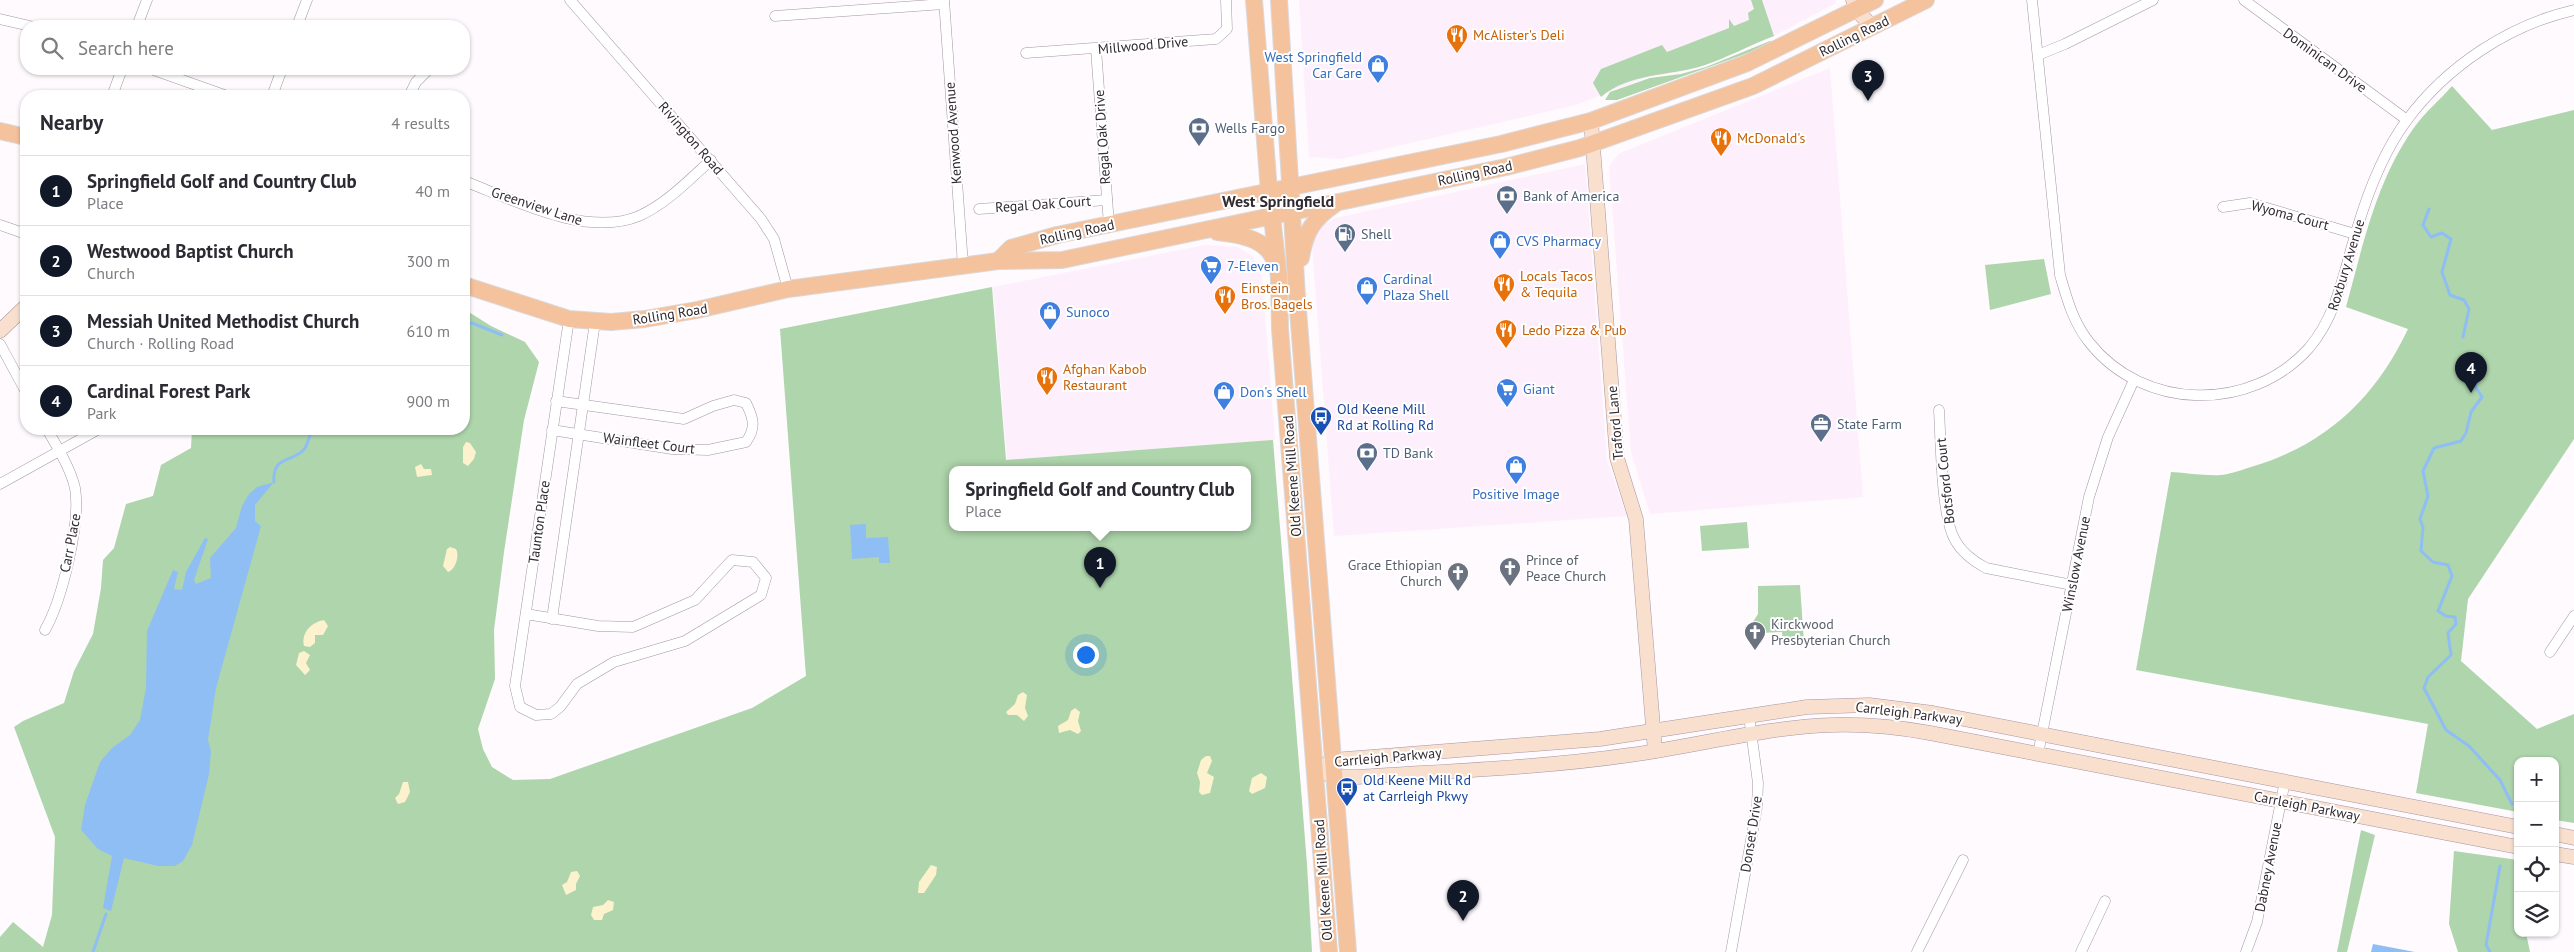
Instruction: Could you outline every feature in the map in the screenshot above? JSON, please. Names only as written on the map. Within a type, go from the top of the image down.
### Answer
[{"type":"main road","name":"Old Keene Mill Road","points":[[1254,0],[1269,192],[1279,278],[1282,348],[1328,952]]},
{"type":"main road","name":"Old Keene Mill Road","points":[[1279,0],[1290,188],[1348,952]]},
{"type":"main road","name":"Rolling Road","points":[[998,260],[1011,248],[1057,235],[1501,144],[1591,121],[1747,63],[1854,5],[1875,0]]},
{"type":"main road","name":"Rolling Road","points":[[470,287],[569,319],[595,322],[645,319],[737,302],[788,290],[998,260],[1062,260],[1272,216],[1292,210],[1506,167],[1593,144],[1752,86],[1873,28],[1926,0]]},
{"type":"main road","points":[[0,131],[20,136]]},
{"type":"main road","points":[[1297,284],[1304,242],[1308,230],[1321,214],[1342,200]]},
{"type":"main road","points":[[1203,230],[1242,235],[1266,247],[1274,258],[1279,278]]},
{"type":"street","points":[[139,20],[147,0]]},
{"type":"street","points":[[299,20],[307,0]]},
{"type":"street","name":"Rivington Road","points":[[570,0],[711,160],[768,228],[777,249],[788,290]]},
{"type":"street","name":"Millwood Drive","points":[[1026,53],[1096,49],[1216,38],[1226,30],[1226,0]]},
{"type":"street","name":"Roxbury Avenue","points":[[2032,0],[2060,275],[2069,308],[2080,330],[2098,353],[2119,371],[2134,380],[2173,394],[2209,396],[2246,389],[2280,372],[2308,348],[2328,320],[2378,170],[2407,120],[2438,86],[2484,49],[2520,29],[2574,10]]},
{"type":"street","points":[[2038,55],[2153,0]]},
{"type":"street","name":"Dominican Drive","points":[[2244,0],[2407,120]]},
{"type":"street","points":[[775,16],[944,2]]},
{"type":"street","name":"Kenwood Avenue","points":[[944,2],[963,266]]},
{"type":"street","points":[[1854,5],[1873,28]]},
{"type":"street","points":[[0,19],[20,24]]},
{"type":"street","name":"Regal Oak Drive","points":[[1096,49],[1108,225]]},
{"type":"street","points":[[114,90],[120,75]]},
{"type":"street","points":[[168,75],[210,90]]},
{"type":"street","points":[[274,90],[280,75]]},
{"type":"street","points":[[412,90],[416,82],[423,75]]},
{"type":"street","name":"Traford Lane","points":[[1591,121],[1617,458],[1636,519],[1655,751]]},
{"type":"street","name":"Greenview Lane","points":[[470,184],[564,218],[582,222],[614,223],[639,216],[651,210],[711,160]]},
{"type":"street","name":"Regal Oak Court","points":[[979,208],[1107,200]]},
{"type":"street","name":"Wyoma Court","points":[[2223,207],[2250,204],[2356,234]]},
{"type":"street","points":[[0,225],[20,232]]},
{"type":"street","points":[[0,331],[20,312]]},
{"type":"street","name":"Taunton Place","points":[[569,319],[515,686],[520,707],[536,715],[551,714],[560,707],[577,684],[614,662],[685,640],[761,595],[766,578],[753,562],[732,560],[695,600],[633,627],[598,626],[552,618],[595,322]]},
{"type":"street","points":[[0,344],[20,381]]},
{"type":"street","name":"Winslow Avenue","points":[[2038,754],[2089,497],[2098,462],[2134,380]]},
{"type":"street","name":"Wainfleet Court","points":[[552,430],[672,449],[708,450],[746,442],[753,432],[754,418],[746,403],[734,400],[713,406],[684,419],[556,401]]},
{"type":"street","name":"Botsford Court","points":[[1939,410],[1947,519],[1959,546],[1975,562],[1986,568],[2072,585]]},
{"type":"street","name":"Carr Place","points":[[45,630],[57,604],[76,515],[72,476],[50,435]]},
{"type":"street","points":[[0,484],[88,435]]},
{"type":"street","points":[[526,614],[552,618]]},
{"type":"street","points":[[2550,652],[2574,616]]},
{"type":"street","name":"Carrleigh Parkway","points":[[1315,770],[1333,760],[1555,743],[1652,732],[1807,707],[1868,705],[1933,713],[2514,826]]},
{"type":"street","name":"Donset Drive","points":[[1731,952],[1757,807],[1758,783],[1749,716]]},
{"type":"street","name":"Carrleigh Parkway","points":[[1315,770],[1335,777],[1358,777],[1557,763],[1655,751],[1809,726],[1867,725],[1930,732],[2281,802],[2514,845]]},
{"type":"street","name":"Dabney Avenue","points":[[2246,952],[2256,922],[2285,782]]},
{"type":"street","points":[[2559,835],[2574,838]]},
{"type":"street","points":[[2559,855],[2574,857]]},
{"type":"street","points":[[1917,952],[1963,860]]},
{"type":"street","points":[[2081,952],[2105,901]]},
{"type":"shaded area","points":[[1299,0],[1835,0],[1836,3],[1774,36],[1706,65],[1681,72],[1649,76],[1576,105],[1341,159],[1309,157]]},
{"type":"shaded area","points":[[1830,68],[1863,497],[1650,514],[1631,452],[1609,167],[1618,154]]},
{"type":"shaded area","points":[[1585,164],[1607,460],[1627,516],[1334,536],[1312,245],[1321,227],[1335,218]]},
{"type":"shaded area","points":[[1205,245],[1238,247],[1253,257],[1262,277],[1275,440],[1007,460],[993,287]]},
{"type":"green space","points":[[1751,0],[1762,0],[1774,36],[1702,66],[1624,83],[1601,97],[1593,83],[1601,69],[1662,45],[1667,52],[1729,28],[1729,19],[1734,26],[1749,20],[1748,13],[1754,9]]},
{"type":"green space","points":[[1772,41],[1759,49],[1617,100],[1605,100],[1610,92],[1650,78],[1681,74],[1706,67]]},
{"type":"green space","points":[[2452,86],[2492,130],[2574,110],[2574,439],[2468,599],[2461,661],[2537,729],[2574,714],[2574,823],[2559,821],[2559,757],[2514,757],[2514,811],[2416,793],[2428,724],[2136,670],[2171,472],[2209,475],[2229,474],[2280,457],[2304,445],[2346,415],[2381,376],[2395,354],[2408,329],[2346,307],[2365,237],[2389,170],[2413,129]]},
{"type":"green space","points":[[2044,259],[2051,294],[1990,310],[1985,265]]},
{"type":"green space","points":[[992,287],[1006,460],[1273,440],[1307,864],[1312,952],[0,952],[0,937],[13,922],[43,947],[52,915],[55,837],[14,727],[23,721],[64,703],[74,671],[93,634],[101,588],[103,560],[114,548],[126,504],[153,496],[161,465],[191,448],[192,435],[470,435],[470,313],[491,326],[525,342],[539,362],[524,420],[504,552],[494,630],[495,679],[478,729],[483,749],[492,767],[513,780],[550,779],[752,708],[806,676],[780,329]]},
{"type":"green space","points":[[1747,522],[1749,548],[1702,551],[1700,526]]},
{"type":"green space","points":[[1800,585],[1804,643],[1783,644],[1782,632],[1761,633],[1762,643],[1755,643],[1746,633],[1758,614],[1758,586]]},
{"type":"green space","points":[[2361,830],[2375,835],[2347,952],[2337,952]]},
{"type":"green space","points":[[2454,851],[2514,859],[2514,937],[2527,937],[2530,952],[2458,952],[2449,924]]},
{"type":"sand","points":[[466,442],[470,443],[476,452],[474,459],[468,466],[463,463],[463,447]]},
{"type":"sand","points":[[421,464],[424,469],[431,469],[432,475],[417,477],[415,467]]},
{"type":"sand","points":[[450,547],[456,549],[457,559],[455,566],[448,572],[443,566],[447,549]]},
{"type":"sand","points":[[324,620],[328,626],[323,635],[315,635],[315,643],[310,647],[304,646],[304,636],[308,629],[315,623]]},
{"type":"sand","points":[[304,651],[310,655],[306,663],[310,670],[305,675],[296,665],[299,653]]},
{"type":"sand","points":[[1023,692],[1027,695],[1025,708],[1028,716],[1024,721],[1017,715],[1008,715],[1006,712],[1015,704],[1018,695]]},
{"type":"sand","points":[[1075,708],[1080,712],[1078,721],[1081,731],[1078,734],[1070,730],[1059,733],[1058,726],[1068,720],[1071,711]]},
{"type":"sand","points":[[1206,756],[1210,756],[1212,761],[1207,773],[1214,777],[1210,793],[1202,795],[1199,792],[1200,782],[1197,773],[1201,760]]},
{"type":"sand","points":[[1261,773],[1267,777],[1265,788],[1252,794],[1249,791],[1252,778]]},
{"type":"sand","points":[[403,782],[408,782],[410,792],[405,802],[398,804],[395,798],[399,794]]},
{"type":"sand","points":[[931,865],[937,867],[936,875],[924,893],[918,893],[919,882]]},
{"type":"sand","points":[[577,871],[580,876],[576,884],[576,890],[566,895],[562,885],[567,882],[571,872]]},
{"type":"sand","points":[[608,900],[614,902],[613,910],[604,914],[602,920],[594,920],[591,915],[593,907],[603,905]]},
{"type":"water","points":[[274,482],[255,505],[255,521],[261,526],[216,688],[208,740],[211,751],[209,774],[192,845],[183,861],[175,866],[158,866],[124,858],[111,911],[103,908],[112,856],[98,849],[81,830],[85,805],[100,762],[112,748],[130,735],[140,720],[146,688],[147,631],[173,570],[178,572],[174,589],[182,590],[186,572],[205,538],[208,539],[194,580],[196,584],[211,578],[210,558],[236,528],[242,506],[249,494],[257,487]]},
{"type":"water","points":[[866,524],[866,538],[888,537],[890,563],[879,563],[879,557],[852,559],[850,525]]},
{"type":"water","points":[[2373,944],[2415,952],[2371,952]]},
{"type":"waterway","points":[[2429,209],[2423,225],[2431,237],[2442,233],[2451,239],[2442,272],[2450,295],[2464,300],[2469,309],[2463,337]]},
{"type":"waterway","points":[[470,324],[502,335]]},
{"type":"waterway","points":[[2474,354],[2483,373],[2475,386],[2482,397],[2471,412],[2466,433],[2461,441],[2434,448],[2423,471],[2428,496],[2420,519],[2423,527],[2421,551],[2433,562],[2448,565],[2452,576],[2438,611],[2446,616],[2455,617],[2456,624],[2448,633],[2451,655],[2428,677],[2424,688],[2446,730],[2469,746],[2500,780],[2512,804]]},
{"type":"waterway","points":[[274,482],[274,473],[280,463],[301,453],[310,435]]},
{"type":"waterway","points":[[2490,952],[2486,945],[2500,866]]},
{"type":"waterway","points":[[93,952],[106,914]]},
{"type":"place","name":"McAlister's Deli","points":[[1457,54]]},
{"type":"place","name":"West Springfield Car Care","points":[[1378,84]]},
{"type":"place","name":"Messiah United Methodist Church","points":[[1868,101]]},
{"type":"place","name":"Wells Fargo","points":[[1199,147]]},
{"type":"place","name":"McDonald's","points":[[1721,157]]},
{"type":"place","name":"Bank of America","points":[[1507,215]]},
{"type":"place","name":"Shell","points":[[1345,253]]},
{"type":"place","name":"CVS Pharmacy","points":[[1500,260]]},
{"type":"place","name":"7-Eleven","points":[[1211,285]]},
{"type":"place","name":"Locals Tacos & Tequila","points":[[1504,303]]},
{"type":"place","name":"Cardinal Plaza Shell","points":[[1367,306]]},
{"type":"place","name":"Einstein Bros. Bagels","points":[[1225,315]]},
{"type":"place","name":"Sunoco","points":[[1050,331]]},
{"type":"place","name":"Ledo Pizza & Pub","points":[[1506,349]]},
{"type":"place","name":"Cardinal Forest Park","points":[[2471,393]]},
{"type":"place","name":"Afghan Kabob Restaurant","points":[[1047,396]]},
{"type":"place","name":"Giant","points":[[1507,408]]},
{"type":"place","name":"Don's Shell","points":[[1224,411]]},
{"type":"place","name":"Old Keene Mill Rd at Rolling Rd","points":[[1321,436]]},
{"type":"place","name":"State Farm","points":[[1821,443]]},
{"type":"place","name":"TD Bank","points":[[1367,472]]},
{"type":"place","name":"Positive Image","points":[[1516,485]]},
{"type":"place","name":"Prince of Peace Church","points":[[1510,587]]},
{"type":"place","name":"Springfield Golf and Country Club","points":[[1100,588]]},
{"type":"place","name":"Grace Ethiopian Church","points":[[1458,592]]},
{"type":"place","name":"Kirckwood Presbyterian Church","points":[[1755,651]]},
{"type":"place","name":"Old Keene Mill Rd at Carrleigh Pkwy","points":[[1347,807]]},
{"type":"place","name":"Westwood Baptist Church","points":[[1463,921]]},
{"type":"district","name":"West Springfield","points":[[1278,201]]}]
